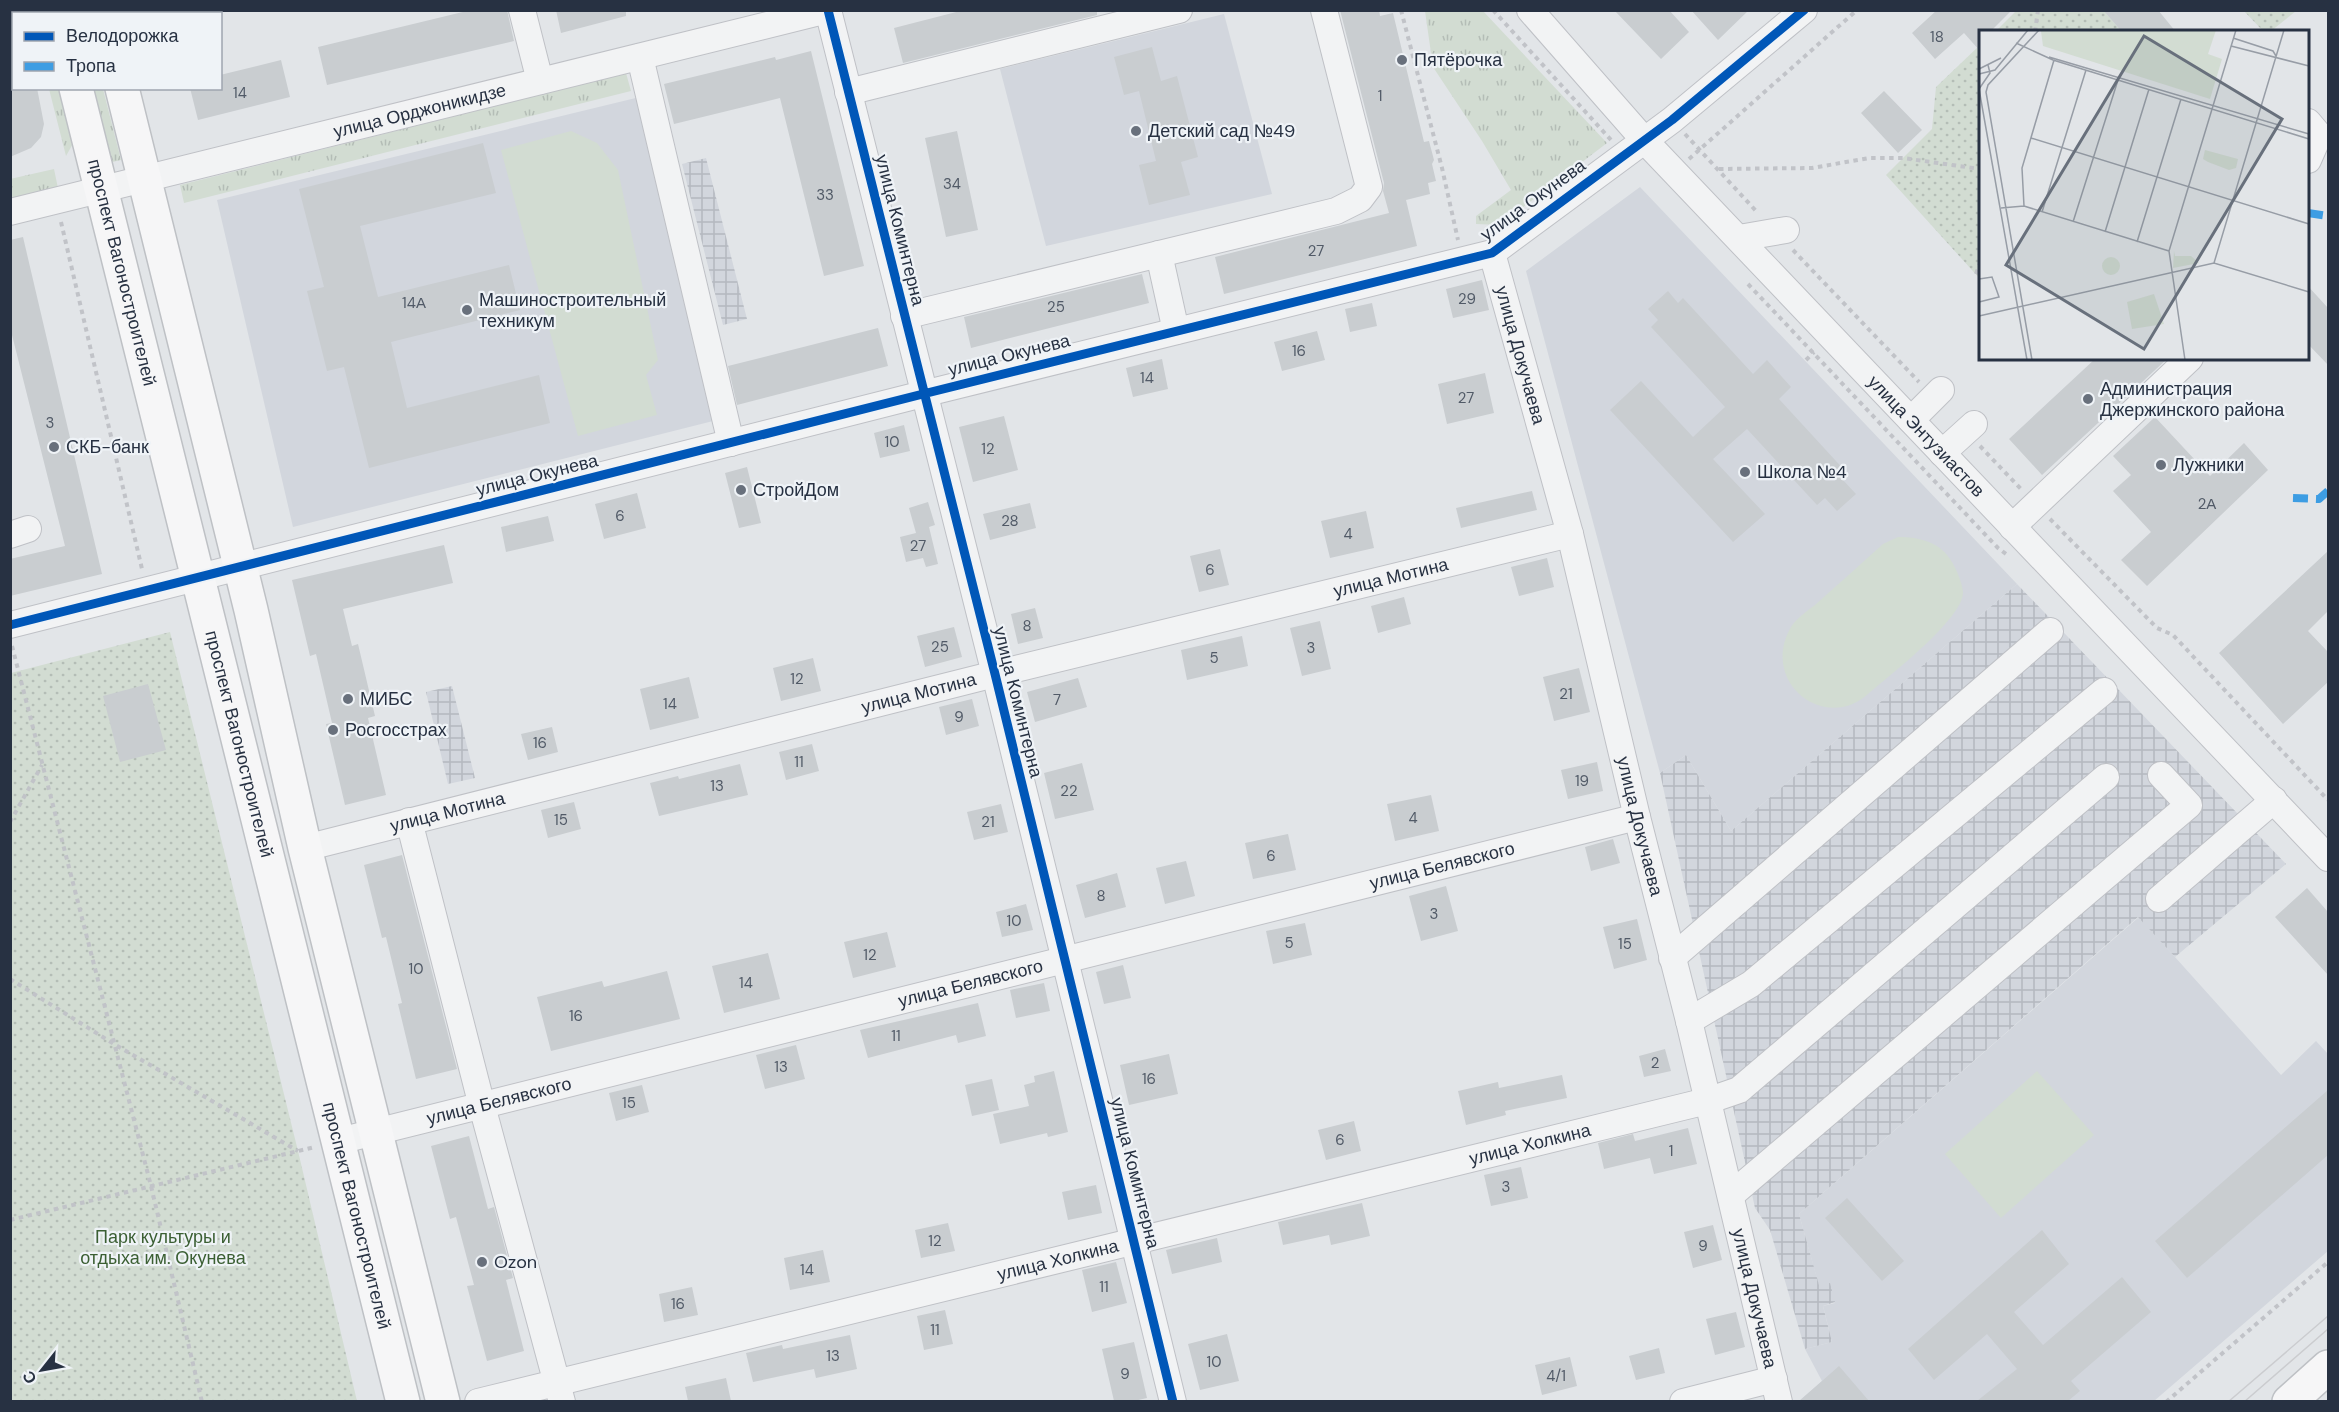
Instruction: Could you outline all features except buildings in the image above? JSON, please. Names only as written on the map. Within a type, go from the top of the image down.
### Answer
[{"type":"main road","name":"проспект Вагоностроителей","points":[[76,90],[404,1401]]},
{"type":"main road","points":[[122,90],[241,567],[305,848],[443,1401]]},
{"type":"main road","points":[[2289,1401],[2328,1368]]},
{"type":"street","points":[[522,10],[540,81]]},
{"type":"street","name":"улица Орджоникидзе","points":[[10,212],[828,10]]},
{"type":"street","name":"улица Коминтерна","points":[[828,10],[995,674],[1173,1401]]},
{"type":"street","points":[[848,92],[1122,17],[1179,10]]},
{"type":"street","points":[[904,316],[1336,211],[1360,199],[1369,187],[1324,10]]},
{"type":"street","name":"улица Энтузиастов","points":[[1530,10],[1645,141],[2328,858]]},
{"type":"street","name":"улица Окунева","points":[[10,626],[731,442],[1492,253],[1672,120],[1804,10]]},
{"type":"street","points":[[639,57],[731,442]]},
{"type":"street","points":[[2309,124],[2319,135],[2309,156]]},
{"type":"street","points":[[1739,238],[1781,231]]},
{"type":"street","name":"улица Докучаева","points":[[1492,253],[1570,534],[1777,1390]]},
{"type":"street","points":[[1160,254],[1176,331]]},
{"type":"street","points":[[2012,527],[2188,360]]},
{"type":"street","points":[[1911,420],[1937,394]]},
{"type":"street","points":[[1942,453],[1970,427]]},
{"type":"street","name":"улица Мотина","points":[[305,848],[995,674],[1570,534]]},
{"type":"street","points":[[1672,958],[2050,631]]},
{"type":"street","points":[[1689,1021],[1751,984],[2104,691]]},
{"type":"street","points":[[1731,1195],[2189,805],[2161,775]]},
{"type":"street","name":"улица Холкина","points":[[478,1401],[559,1392],[1134,1240],[1707,1101],[1739,1090],[2106,777]]},
{"type":"street","points":[[2159,899],[2274,800]]},
{"type":"street","name":"улица Белявского","points":[[339,1141],[1637,817]]},
{"type":"street","points":[[409,821],[482,1106],[559,1392]]},
{"type":"street","points":[[1683,1401],[1777,1390]]},
{"type":"path","points":[[1401,10],[1442,168],[1462,261]]},
{"type":"path","points":[[1492,10],[1614,143]]},
{"type":"path","points":[[2035,30],[2038,10]]},
{"type":"path","points":[[1672,120],[1937,394]]},
{"type":"path","points":[[1718,169],[1812,168],[1869,158],[1903,159],[1979,169]]},
{"type":"path","points":[[56,200],[142,569]]},
{"type":"path","points":[[1976,274],[1979,265]]},
{"type":"path","points":[[1970,427],[2036,505],[2157,628],[2173,635],[2328,800]]},
{"type":"path","points":[[10,642],[151,1186],[202,1401]]},
{"type":"path","points":[[10,664],[16,663]]},
{"type":"path","points":[[10,822],[42,765]]},
{"type":"path","points":[[10,979],[114,1044],[298,1151]]},
{"type":"path","points":[[10,1220],[339,1141]]},
{"type":"path","points":[[2166,1401],[2328,1262]]},
{"type":"shaded area","name":"Детский сад №49","points":[[1224,14],[1272,194],[1046,246],[1000,69]]},
{"type":"shaded area","name":"Машиностроительный техникум","points":[[644,96],[717,420],[293,527],[217,200]]},
{"type":"shaded area","points":[[706,158],[747,319],[723,325],[682,164]]},
{"type":"shaded area","name":"Школа №4","points":[[1640,187],[2017,584],[1731,831],[1686,755],[1660,773],[1526,271]]},
{"type":"shaded area","points":[[2017,584],[2286,864],[2175,957],[2138,917],[1799,1214],[1819,1285],[1830,1283],[1835,1302],[1823,1306],[1832,1342],[1805,1349],[1770,1230],[1755,1208],[1660,773],[1686,755],[1731,831]]},
{"type":"shaded area","points":[[452,686],[475,778],[448,784],[426,692]]},
{"type":"shaded area","points":[[2139,917],[2281,1075],[2316,1041],[2328,1054],[2328,1251],[2154,1401],[1806,1401],[1803,1398],[1822,1381],[1805,1349],[1832,1342],[1823,1306],[1835,1303],[1819,1286],[1799,1214]]},
{"type":"green space","points":[[2017,10],[2104,11],[2120,30],[1997,30]]},
{"type":"green space","points":[[1425,11],[1483,11],[1607,143],[1500,225],[1476,224],[1476,216],[1511,190],[1433,67]]},
{"type":"green space","points":[[2244,11],[2296,11],[2272,30],[2262,30]]},
{"type":"green space","points":[[1979,46],[1979,278],[1886,175],[1932,129],[1936,87]]},
{"type":"green space","points":[[626,73],[631,91],[184,203],[180,185]]},
{"type":"green space","points":[[49,90],[61,90],[75,140],[66,156]]},
{"type":"green space","points":[[85,90],[103,90],[121,160],[104,164]]},
{"type":"green space","points":[[571,131],[597,143],[618,170],[658,360],[646,375],[657,415],[578,436],[501,150]]},
{"type":"green space","points":[[54,169],[59,193],[11,204],[10,179]]},
{"type":"green space","points":[[1898,537],[1929,542],[1947,555],[1962,584],[1963,592],[1960,603],[1939,631],[1908,661],[1851,705],[1833,708],[1816,704],[1801,696],[1790,683],[1783,666],[1783,647],[1791,627],[1883,544]]},
{"type":"green space","name":"Парк культуры и отдыха им. Окунева","points":[[170,632],[357,1401],[11,1402],[11,673]]},
{"type":"green space","points":[[2037,1071],[2094,1135],[2001,1218],[1945,1154]]},
{"type":"tram line","points":[[2228,1402],[2328,1316]]},
{"type":"tram line","points":[[2244,1402],[2328,1329]]},
{"type":"marked path","points":[[2309,213],[2328,216]]},
{"type":"marked path","points":[[2293,498],[2319,499],[2328,491]]},
{"type":"cycle path","points":[[828,10],[995,674],[1173,1402]]},
{"type":"cycle path","points":[[10,625],[1492,253],[1672,120],[1804,10]]},
{"type":"place","name":"Пятёрочка","points":[[1402,60]]},
{"type":"place","name":"Детский сад №49","points":[[1136,131]]},
{"type":"place","name":"Машиностроительный техникум","points":[[467,310]]},
{"type":"place","name":"Администрация Джержинского района","points":[[2088,399]]},
{"type":"place","name":"СКБ-банк","points":[[54,447]]},
{"type":"place","name":"Лужники","points":[[2161,465]]},
{"type":"place","name":"Школа №4","points":[[1745,472]]},
{"type":"place","name":"СтройДом","points":[[741,490]]},
{"type":"place","name":"МИБС","points":[[348,699]]},
{"type":"place","name":"Росгосстрах","points":[[333,730]]},
{"type":"place","name":"Ozon","points":[[482,1262]]}]
